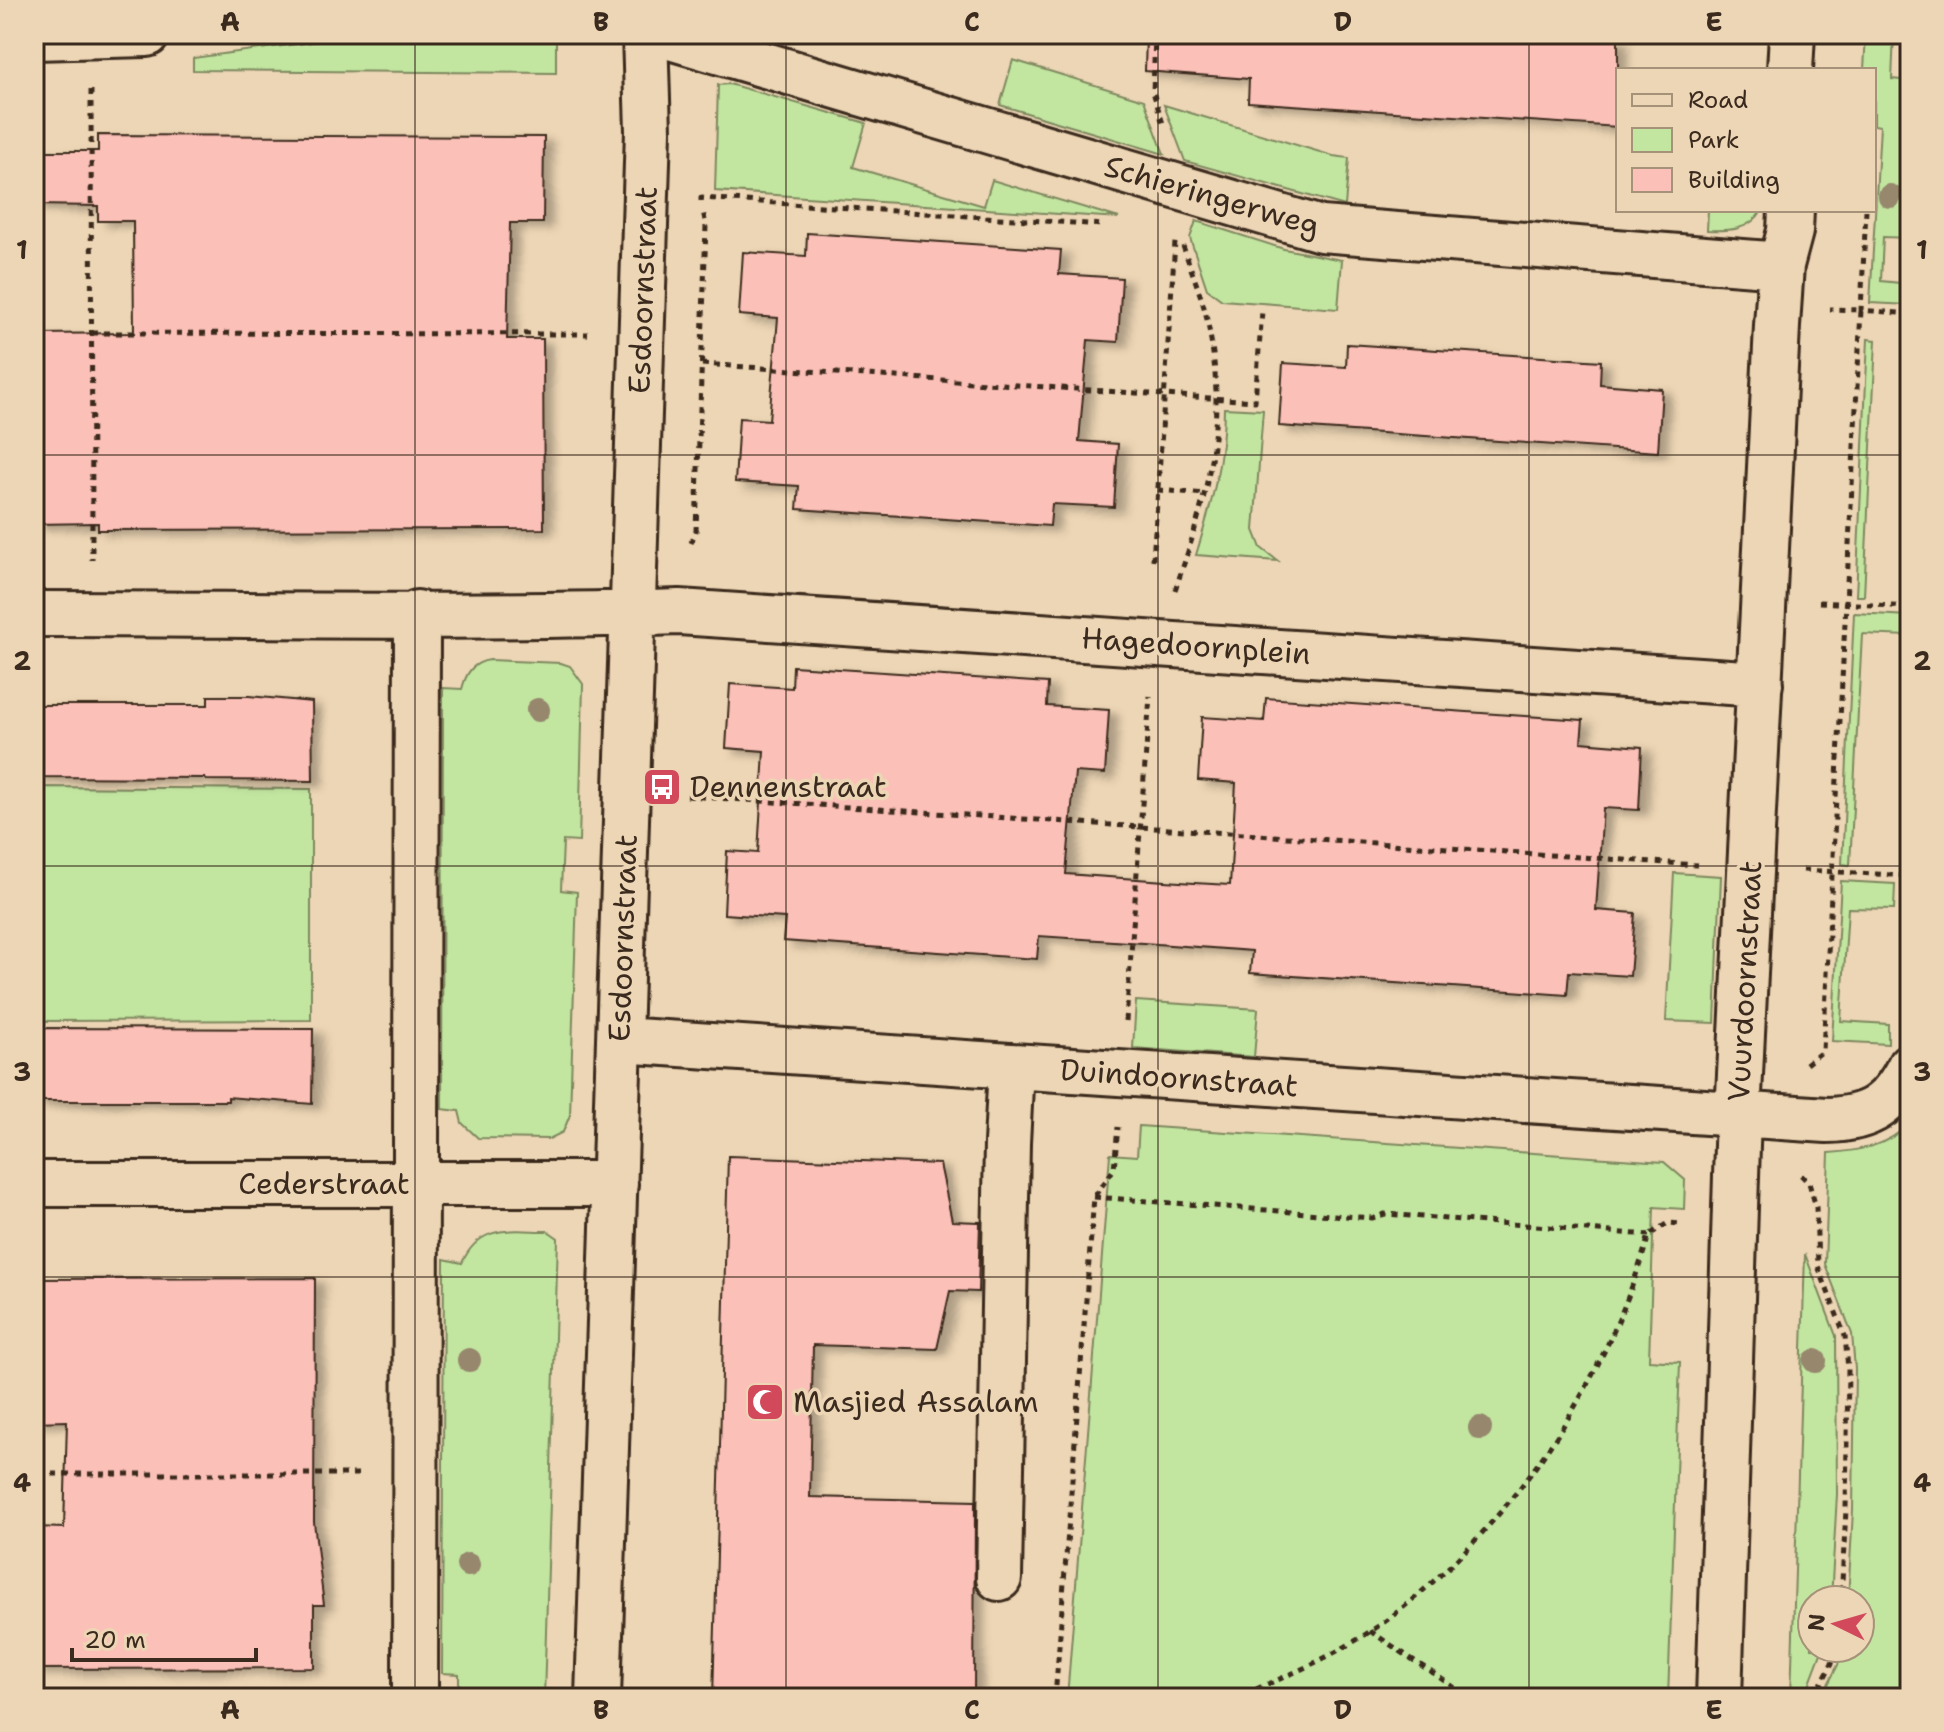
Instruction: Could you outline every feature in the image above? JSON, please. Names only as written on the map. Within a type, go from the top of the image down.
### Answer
[{"type":"street","points":[[34,37],[147,34]]},
{"type":"street","name":"Esdoornstraat","points":[[598,1698],[648,131],[645,34]]},
{"type":"street","name":"Schieringerweg","points":[[660,34],[1321,229],[1781,265]]},
{"type":"street","points":[[1790,68],[1792,34]]},
{"type":"street","name":"Vuurdoornstraat","points":[[1719,1698],[1738,1115],[1781,265],[1790,231],[1791,212]]},
{"type":"street","points":[[34,614],[417,613],[561,616],[633,613]]},
{"type":"street","points":[[415,1698],[417,613]]},
{"type":"street","name":"Hagedoornplein","points":[[633,613],[695,613],[1760,684]]},
{"type":"street","name":"Duindoornstraat","points":[[620,1040],[1738,1115],[1853,1119],[1876,1109],[1892,1094],[1910,1066]]},
{"type":"street","points":[[999,1578],[1006,1158],[1011,1067]]},
{"type":"street","name":"Cederstraat","points":[[34,1184],[615,1184]]},
{"type":"path","points":[[572,34],[572,42]]},
{"type":"path","points":[[1155,34],[1153,92],[1165,130]]},
{"type":"path","points":[[91,95],[92,563]]},
{"type":"path","points":[[691,544],[696,531],[702,364],[706,225],[701,198],[1106,226]]},
{"type":"path","points":[[1738,1115],[1823,1051],[1866,212]]},
{"type":"path","points":[[1153,560],[1175,241]]},
{"type":"path","points":[[1819,308],[1910,314]]},
{"type":"path","points":[[702,364],[1255,401],[1262,311]]},
{"type":"path","points":[[92,333],[584,334]]},
{"type":"path","points":[[1158,490],[1206,494]]},
{"type":"path","points":[[1805,601],[1910,607]]},
{"type":"path","points":[[687,796],[1708,866]]},
{"type":"path","points":[[1791,869],[1910,876]]},
{"type":"path","points":[[1055,1698],[1094,1197],[1114,1169],[1118,1125]]},
{"type":"path","points":[[1799,1173],[1809,1183],[1816,1207],[1818,1266],[1845,1336],[1848,1369],[1842,1584]]},
{"type":"path","points":[[1094,1197],[1372,1218],[1385,1214],[1649,1235],[1668,1223],[1693,1224]]},
{"type":"path","points":[[1234,1698],[1311,1665],[1370,1631],[1401,1608],[1465,1550],[1541,1461],[1610,1343],[1649,1235]]},
{"type":"path","points":[[40,1474],[364,1474]]},
{"type":"path","points":[[1370,1631],[1470,1698]]},
{"type":"path","points":[[1814,1698],[1831,1664]]},
{"type":"green space","points":[[372,34],[480,34],[556,40],[556,73],[193,70],[193,58]]},
{"type":"green space","points":[[1866,34],[1910,34],[1894,35],[1892,79],[1910,81],[1910,238],[1883,237],[1881,281],[1910,284],[1910,305],[1870,303],[1880,126],[1876,125],[1876,68],[1864,68]]},
{"type":"green space","points":[[1013,60],[1144,100],[1164,154],[1000,105]]},
{"type":"green space","points":[[729,84],[866,123],[853,167],[984,206],[992,180],[1119,218],[715,191],[718,85]]},
{"type":"green space","points":[[1164,105],[1333,156],[1349,158],[1345,206],[1185,161]]},
{"type":"green space","points":[[1708,212],[1761,212],[1745,226],[1730,230],[1707,230]]},
{"type":"green space","points":[[1196,221],[1284,249],[1342,260],[1338,309],[1222,300],[1207,289],[1190,238]]},
{"type":"green space","points":[[1868,339],[1876,340],[1864,596],[1856,596]]},
{"type":"green space","points":[[1224,408],[1263,410],[1254,530],[1261,548],[1278,561],[1196,555],[1219,464]]},
{"type":"green space","points":[[1854,613],[1910,616],[1909,636],[1862,634],[1850,865],[1842,864]]},
{"type":"green space","points":[[490,660],[561,663],[570,666],[583,684],[579,842],[563,841],[561,890],[577,892],[570,1115],[563,1132],[549,1139],[478,1138],[462,1123],[459,1111],[442,1109],[443,688],[462,689],[471,669]]},
{"type":"green space","points":[[34,787],[311,789],[311,1020],[34,1021]]},
{"type":"green space","points":[[1674,873],[1721,876],[1715,1023],[1666,1021]]},
{"type":"green space","points":[[1841,881],[1895,884],[1894,909],[1848,908],[1841,1021],[1888,1024],[1888,1044],[1832,1041]]},
{"type":"green space","points":[[1136,1001],[1258,1009],[1254,1057],[1133,1048]]},
{"type":"green space","points":[[1910,1123],[1910,1698],[1821,1698],[1838,1664],[1876,1664],[1876,1584],[1849,1584],[1855,1369],[1852,1334],[1825,1264],[1829,1153],[1872,1146]]},
{"type":"green space","points":[[1139,1126],[1664,1162],[1685,1180],[1684,1209],[1654,1207],[1649,1360],[1680,1362],[1668,1698],[1067,1698],[1110,1154],[1137,1156]]},
{"type":"green space","points":[[548,1231],[558,1238],[544,1698],[464,1698],[459,1689],[459,1674],[442,1673],[444,1259],[462,1263],[478,1241],[498,1232]]},
{"type":"green space","points":[[1805,1254],[1836,1336],[1837,1494],[1832,1584],[1796,1584],[1796,1664],[1817,1664],[1804,1698],[1791,1698]]},
{"type":"building","points":[[1146,34],[1534,34],[1618,39],[1616,127],[1248,102],[1249,79],[1145,71]]},
{"type":"building","points":[[98,135],[544,137],[543,223],[510,223],[507,339],[543,339],[544,529],[98,530],[98,523],[34,524],[36,334],[134,333],[133,221],[98,221],[98,206],[34,205],[34,151],[98,151]]},
{"type":"building","points":[[807,233],[1061,250],[1059,274],[1122,278],[1118,342],[1088,340],[1079,441],[1118,444],[1114,507],[1052,504],[1050,526],[797,509],[799,486],[735,482],[739,418],[769,420],[778,318],[739,315],[743,252],[806,256]]},
{"type":"building","points":[[1347,344],[1601,361],[1600,384],[1662,389],[1658,452],[1279,426],[1283,363],[1346,367]]},
{"type":"building","points":[[793,666],[1048,683],[1047,706],[1109,710],[1105,774],[1075,772],[1066,874],[1194,883],[1230,885],[1236,783],[1198,780],[1202,717],[1264,721],[1266,698],[1583,720],[1581,742],[1642,747],[1639,810],[1603,808],[1596,910],[1635,913],[1630,976],[1569,972],[1567,995],[1250,973],[1252,951],[1143,943],[1039,936],[1037,959],[783,941],[785,918],[724,914],[727,851],[758,853],[764,751],[726,748],[730,684],[792,688]]},
{"type":"building","points":[[208,696],[312,702],[313,781],[34,777],[34,705],[208,705]]},
{"type":"building","points":[[34,1028],[313,1029],[312,1104],[228,1097],[228,1101],[34,1101]]},
{"type":"building","points":[[728,1156],[940,1164],[952,1221],[980,1222],[978,1292],[950,1291],[937,1349],[813,1345],[810,1497],[975,1501],[974,1698],[713,1698]]},
{"type":"building","points":[[315,1278],[314,1522],[324,1605],[314,1605],[314,1668],[34,1669],[34,1527],[64,1528],[67,1421],[34,1422],[34,1279]]},
{"type":"place","name":"Dennenstraat","points":[[662,787]]},
{"type":"place","name":"Masjied Assalam","points":[[765,1402]]}]
